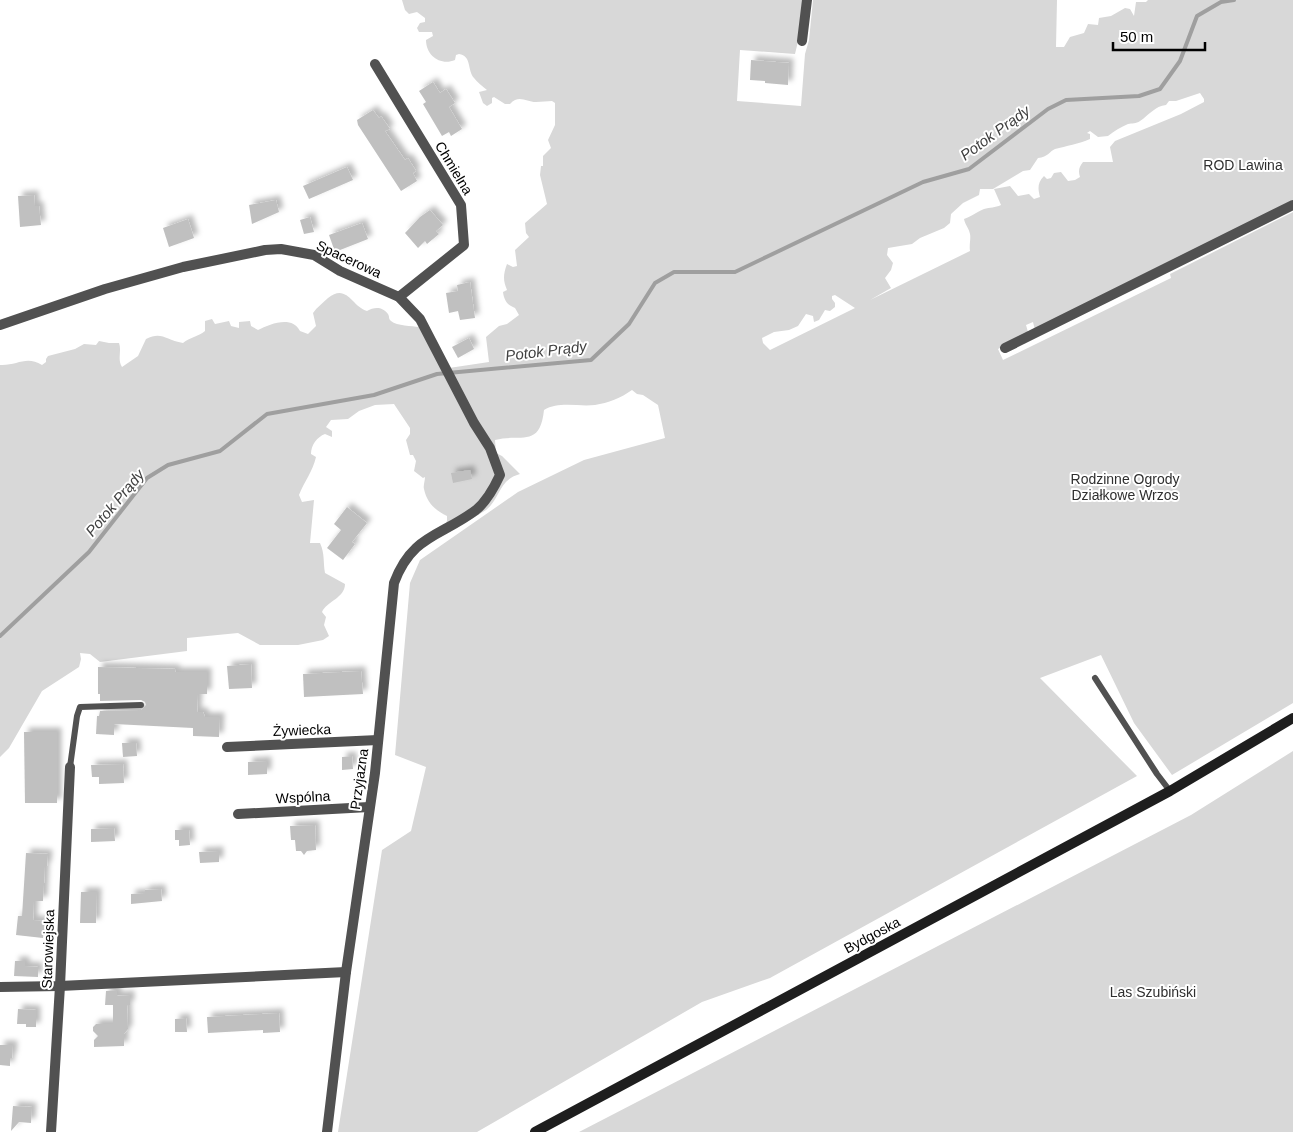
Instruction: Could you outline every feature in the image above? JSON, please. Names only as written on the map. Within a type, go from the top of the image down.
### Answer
[{"type":"main road","name":"Bydgoska","points":[[535,1132],[1170,791],[1293,718]]},
{"type":"street","points":[[802,41],[807,0]]},
{"type":"street","name":"Chmielna","points":[[375,64],[461,205],[463,222],[464,245],[399,297]]},
{"type":"street","points":[[1005,348],[1293,205]]},
{"type":"street","name":"Spacerowa","points":[[0,325],[87,295],[183,266],[264,250],[281,249],[314,255],[340,271],[399,297],[420,319],[474,423],[490,448],[500,476]]},
{"type":"street","name":"Przyjazna","points":[[327,1132],[346,972],[378,740],[394,583],[400,567],[410,554],[425,539],[477,509],[491,493],[500,476]]},
{"type":"street","name":"Żywiecka","points":[[227,747],[378,740]]},
{"type":"street","name":"Starowiejska","points":[[51,1132],[70,767]]},
{"type":"street","name":"Wspólna","points":[[238,814],[369,807]]},
{"type":"street","points":[[0,987],[60,986],[346,972]]},
{"type":"lane","points":[[1095,678],[1170,791]]},
{"type":"lane","points":[[70,767],[80,707],[140,705]]},
{"type":"green space","points":[[402,0],[803,0],[800,33],[795,54],[740,50],[737,101],[801,106],[805,54],[809,40],[813,0],[1057,0],[1056,47],[1064,47],[1070,37],[1084,33],[1088,24],[1098,25],[1099,18],[1111,16],[1125,8],[1130,9],[1134,16],[1136,2],[1146,2],[1148,0],[1293,0],[1293,202],[1035,330],[1033,322],[1026,325],[1028,332],[998,349],[1003,360],[1171,278],[1170,274],[1293,212],[1293,703],[1172,775],[1134,723],[1101,655],[1040,678],[1137,776],[770,978],[702,1002],[477,1132],[338,1132],[382,850],[411,831],[426,767],[395,755],[410,583],[420,560],[518,492],[584,460],[665,438],[658,405],[632,390],[619,398],[600,404],[562,405],[544,410],[542,422],[533,435],[495,440],[496,453],[502,456],[520,474],[508,480],[486,510],[453,530],[445,525],[447,516],[435,509],[429,502],[424,488],[425,477],[423,478],[414,471],[416,461],[413,455],[410,455],[406,440],[410,434],[410,428],[394,404],[375,405],[359,411],[348,419],[331,420],[326,427],[332,431],[332,437],[325,434],[319,437],[313,445],[311,454],[316,457],[315,462],[299,495],[302,502],[314,500],[310,543],[320,543],[322,547],[325,573],[345,584],[342,593],[324,608],[322,612],[326,617],[324,625],[329,636],[323,640],[298,645],[260,645],[238,633],[187,638],[187,651],[100,662],[90,654],[80,653],[79,667],[42,691],[9,748],[0,757],[0,365],[31,361],[42,365],[46,362],[48,356],[75,349],[84,344],[96,345],[99,341],[119,343],[122,367],[138,356],[146,339],[160,336],[183,343],[205,331],[205,321],[212,319],[215,324],[229,321],[231,326],[239,328],[239,322],[250,321],[251,326],[258,330],[274,323],[286,322],[292,323],[300,331],[308,334],[316,326],[313,313],[328,298],[340,293],[345,294],[367,311],[381,308],[394,323],[419,327],[449,368],[489,362],[486,337],[499,326],[507,324],[519,315],[515,308],[506,302],[504,297],[503,292],[507,290],[504,274],[507,264],[513,267],[517,266],[515,250],[529,237],[526,233],[525,223],[547,204],[540,175],[541,166],[543,166],[543,156],[551,148],[548,140],[555,125],[555,103],[552,101],[536,102],[516,99],[510,104],[505,104],[494,97],[492,98],[492,103],[487,106],[483,103],[479,92],[487,90],[472,75],[466,57],[459,54],[456,55],[455,60],[445,62],[431,55],[426,40],[433,36],[432,32],[419,32],[417,28],[420,23],[425,22],[425,18],[417,12],[409,14],[405,10]],"holes":[[[1200,93],[1204,102],[1181,114],[1115,141],[1110,147],[1113,162],[1083,162],[1079,169],[1080,177],[1075,180],[1068,181],[1061,172],[1054,173],[1051,178],[1047,179],[1044,176],[1039,186],[1040,197],[1034,199],[1029,194],[1018,196],[1010,186],[994,189],[1001,205],[984,209],[964,219],[970,234],[970,251],[870,300],[891,288],[885,278],[891,270],[893,263],[887,255],[888,248],[912,244],[920,238],[944,228],[950,223],[951,214],[963,203],[979,195],[980,189],[993,189],[1023,171],[1030,170],[1038,158],[1055,149],[1090,139],[1090,134],[1087,133],[1090,131],[1098,137],[1108,136],[1125,125],[1138,122],[1155,109],[1166,105],[1169,101],[1176,101]],[[835,295],[855,308],[770,350],[763,343],[762,338],[774,332],[789,330],[798,326],[806,314],[813,316],[814,322],[819,320],[825,310],[830,311],[835,307],[832,299],[832,296]]]},
{"type":"green space","name":"Las Szubiński","points":[[1293,751],[1293,1132],[579,1132],[1191,815]]},
{"type":"building","points":[[751,60],[789,63],[788,85],[750,80]]},
{"type":"building","points":[[433,82],[440,93],[446,89],[455,103],[449,107],[462,129],[451,136],[449,132],[442,136],[423,104],[426,102],[419,91]]},
{"type":"building","points":[[373,110],[379,118],[381,116],[390,129],[385,131],[405,160],[408,158],[416,171],[413,173],[417,181],[401,191],[358,125],[357,120]]},
{"type":"building","points":[[347,167],[353,180],[309,199],[303,186]]},
{"type":"building","points":[[34,195],[35,206],[39,206],[41,225],[20,227],[18,196]]},
{"type":"building","points":[[276,200],[279,212],[252,224],[249,205]]},
{"type":"building","points":[[430,210],[443,225],[436,231],[439,234],[427,244],[425,241],[418,248],[405,233],[420,217]]},
{"type":"building","points":[[310,217],[314,232],[304,234],[300,220]]},
{"type":"building","points":[[188,219],[194,238],[169,247],[163,228]]},
{"type":"building","points":[[362,223],[368,239],[335,252],[329,235]]},
{"type":"building","points":[[470,282],[475,318],[460,320],[458,311],[449,313],[446,293],[458,291],[457,285]]},
{"type":"building","points":[[469,338],[474,349],[458,358],[452,347]]},
{"type":"building","points":[[470,470],[472,479],[453,483],[451,473]]},
{"type":"building","points":[[347,507],[367,523],[352,542],[355,544],[343,560],[327,548],[341,530],[334,524]]},
{"type":"building","points":[[251,664],[252,688],[229,689],[227,666]]},
{"type":"building","points":[[98,667],[176,669],[175,672],[207,672],[207,694],[198,694],[197,712],[203,712],[205,717],[220,717],[219,737],[193,736],[193,728],[114,724],[114,735],[96,734],[97,716],[99,716],[100,711],[141,710],[146,705],[141,700],[100,701],[100,694],[98,694]]},
{"type":"building","points":[[361,671],[363,694],[304,697],[303,674]]},
{"type":"building","points":[[24,732],[57,732],[57,803],[25,803]]},
{"type":"building","points":[[122,743],[136,743],[137,756],[123,757]]},
{"type":"building","points":[[352,756],[353,769],[342,770],[342,757]]},
{"type":"building","points":[[267,761],[267,774],[248,775],[248,762]]},
{"type":"building","points":[[123,764],[124,783],[99,784],[99,777],[92,777],[91,765]]},
{"type":"building","points":[[315,825],[316,850],[307,851],[304,855],[301,851],[296,851],[295,840],[291,840],[290,826]]},
{"type":"building","points":[[114,828],[115,841],[91,842],[91,829]]},
{"type":"building","points":[[175,830],[189,830],[190,845],[179,846],[179,840],[175,840]]},
{"type":"building","points":[[219,851],[219,862],[200,863],[199,852]]},
{"type":"building","points":[[26,853],[48,854],[47,866],[45,866],[43,901],[34,901],[33,920],[45,921],[43,938],[16,935],[18,916],[22,916]]},
{"type":"building","points":[[161,889],[162,901],[131,904],[131,894],[145,893],[145,890]]},
{"type":"building","points":[[81,892],[97,892],[96,923],[80,923]]},
{"type":"building","points":[[15,961],[25,961],[25,966],[38,967],[38,977],[14,976]]},
{"type":"building","points":[[117,990],[117,996],[130,995],[130,1005],[127,1005],[128,1029],[124,1034],[124,1046],[94,1047],[94,1040],[98,1036],[93,1031],[93,1027],[96,1024],[113,1024],[113,1005],[105,1005],[106,991]]},
{"type":"building","points":[[18,1009],[36,1010],[36,1027],[26,1027],[26,1024],[17,1024]]},
{"type":"building","points":[[279,1013],[280,1032],[263,1033],[263,1030],[208,1033],[207,1017]]},
{"type":"building","points":[[186,1018],[187,1032],[175,1032],[175,1019]]},
{"type":"building","points":[[0,1045],[13,1045],[10,1066],[0,1065]]},
{"type":"building","points":[[13,1106],[32,1107],[31,1123],[19,1122],[11,1131]]},
{"type":"waterway","name":"Potok Prądy","points":[[0,636],[89,552],[147,478],[168,465],[220,451],[267,414],[374,395],[437,374],[591,360],[629,324],[655,283],[674,272],[735,272],[923,182],[969,169],[1048,109],[1066,100],[1139,96],[1160,89],[1180,61],[1197,16],[1221,2],[1234,0]]},
{"type":"park label","name":"ROD Lawina","points":[[1243,165]]},
{"type":"park label","name":"Rodzinne Ogrody Działkowe Wrzos","points":[[1125,488]]}]
